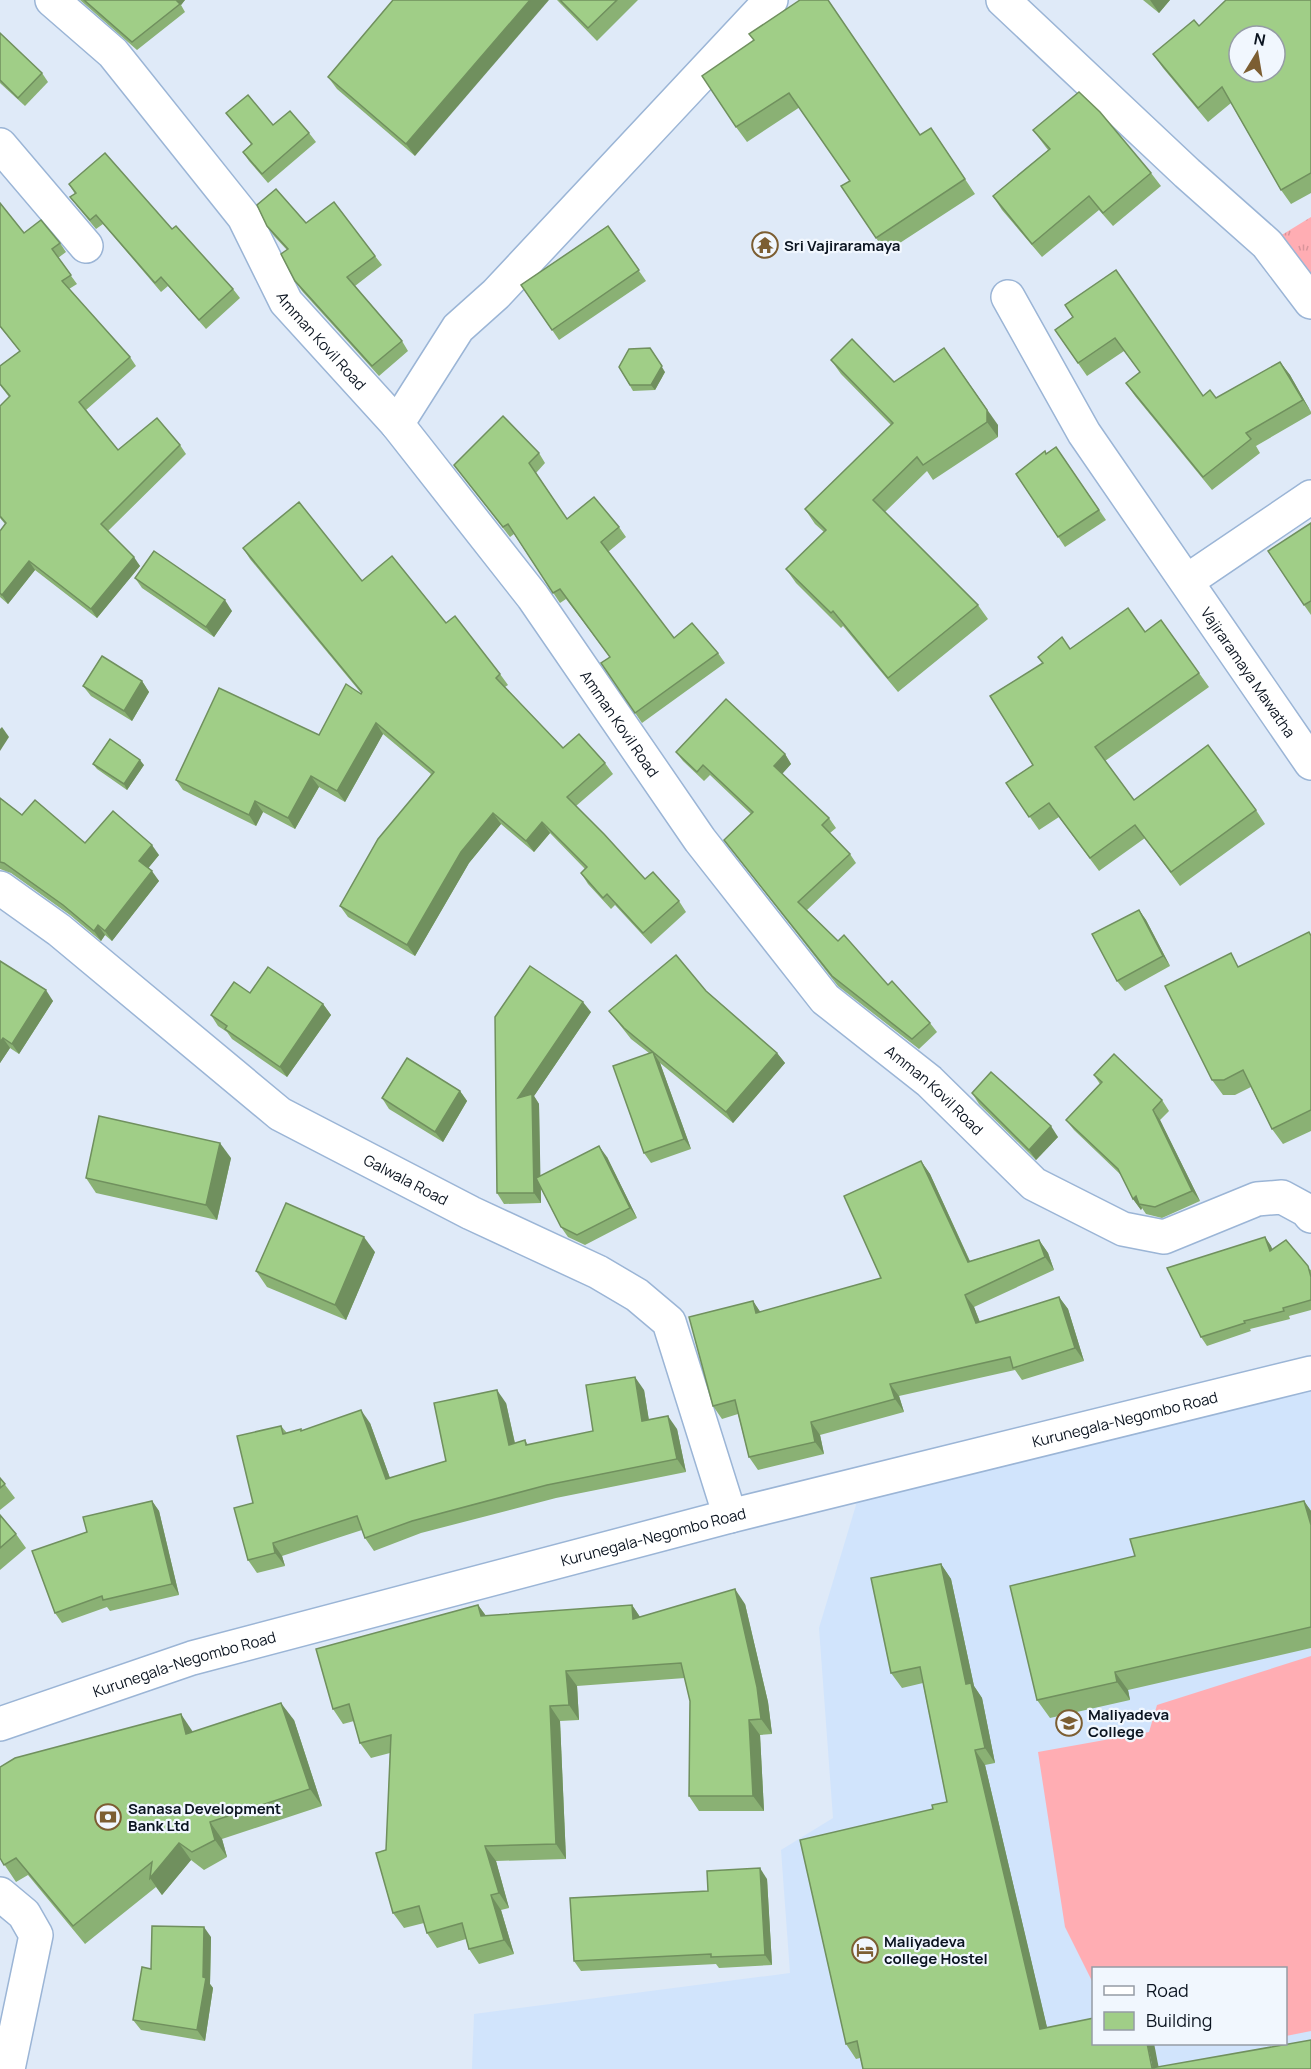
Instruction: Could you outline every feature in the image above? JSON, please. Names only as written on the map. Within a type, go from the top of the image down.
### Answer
[{"type":"street","name":"Amman Kovil Road","points":[[52,0],[113,53],[244,217],[286,302],[397,424],[533,597],[700,840],[825,999],[929,1081],[1034,1184],[1123,1229],[1164,1238],[1257,1199],[1282,1197],[1306,1210],[1311,1216]]},
{"type":"street","points":[[397,424],[458,328],[496,294],[771,0]]},
{"type":"street","points":[[1004,0],[1186,173],[1267,244],[1311,302]]},
{"type":"street","points":[[0,145],[86,246]]},
{"type":"street","name":"Vajiraramaya Mawatha","points":[[1008,297],[1084,433],[1311,763]]},
{"type":"street","points":[[1187,581],[1311,497]]},
{"type":"street","name":"Galwala Road","points":[[0,888],[59,930],[280,1114],[471,1213],[598,1272],[636,1295],[669,1322],[730,1516]]},
{"type":"street","name":"Kurunegala-Negombo Road","points":[[0,1724],[192,1658],[730,1516],[1311,1372]]},
{"type":"street","points":[[0,1894],[24,1914],[36,1935],[8,2069]]},
{"type":"shaded area","name":"Maliyadeva College","points":[[1311,1373],[1311,2069],[472,2069],[474,2014],[790,1973],[781,1850],[833,1818],[819,1628],[862,1485]]},
{"type":"green space","points":[[1311,217],[1311,302],[1267,244]]},
{"type":"green space","points":[[1311,1656],[1311,2031],[1287,2036],[1287,1967],[1092,1967],[1092,1981],[1065,1927],[1038,1752],[1149,1732],[1157,1705]]},
{"type":"building","points":[[84,0],[176,0],[180,4],[132,42]]},
{"type":"building","points":[[393,0],[530,0],[406,144],[328,77]]},
{"type":"building","points":[[560,0],[617,0],[588,28]]},
{"type":"building","points":[[800,0],[828,0],[920,135],[931,128],[965,179],[876,238],[841,186],[850,181],[789,93],[736,127],[702,76],[754,40],[749,34]]},
{"type":"building","points":[[1226,0],[1311,0],[1311,173],[1281,190],[1222,87],[1198,108],[1153,54],[1194,20],[1199,26]]},
{"type":"building","points":[[0,33],[42,73],[18,98],[0,80]]},
{"type":"building","points":[[1079,92],[1100,112],[1151,173],[1103,213],[1089,196],[1032,244],[993,196],[1050,149],[1033,130]]},
{"type":"building","points":[[248,95],[273,125],[290,111],[309,133],[262,174],[243,152],[252,144],[226,113]]},
{"type":"building","points":[[105,153],[172,229],[176,226],[233,289],[199,320],[161,277],[155,283],[96,215],[90,220],[70,197],[76,193],[69,184]]},
{"type":"building","points":[[276,189],[306,223],[334,202],[375,256],[347,277],[402,341],[372,366],[295,281],[281,254],[288,249],[267,226],[257,205]]},
{"type":"building","points":[[0,203],[24,233],[41,220],[60,243],[52,249],[71,275],[62,281],[130,357],[79,402],[118,450],[157,418],[180,445],[101,524],[134,557],[91,609],[29,561],[2,595],[0,593],[0,531],[6,523],[0,516],[0,406],[10,396],[0,384],[0,366],[20,351],[0,326]]},
{"type":"building","points":[[608,226],[639,270],[552,330],[521,285]]},
{"type":"building","points":[[1116,270],[1203,396],[1210,390],[1216,398],[1280,362],[1303,400],[1246,433],[1251,439],[1203,477],[1126,383],[1140,372],[1115,338],[1078,363],[1055,330],[1073,317],[1065,305]]},
{"type":"building","points":[[852,339],[894,382],[944,348],[987,410],[987,422],[923,465],[917,457],[873,500],[978,605],[888,678],[833,611],[831,613],[786,569],[826,530],[805,509],[893,423],[831,360]]},
{"type":"building","points":[[650,348],[662,366],[651,385],[630,385],[619,367],[629,349]]},
{"type":"building","points":[[503,416],[539,453],[529,463],[567,519],[594,497],[619,527],[601,542],[674,638],[692,623],[718,653],[635,713],[601,663],[610,657],[560,589],[553,593],[508,524],[503,527],[454,465]]},
{"type":"building","points":[[1056,447],[1099,510],[1058,537],[1016,474],[1045,451],[1046,454]]},
{"type":"building","points":[[299,502],[362,581],[392,556],[446,623],[455,616],[500,674],[496,678],[563,748],[579,734],[605,763],[567,797],[645,879],[653,872],[679,901],[643,933],[607,894],[603,898],[581,873],[587,867],[542,822],[526,841],[493,813],[461,852],[407,945],[340,906],[378,839],[434,772],[376,723],[337,791],[311,776],[288,818],[255,801],[249,815],[176,780],[219,688],[319,735],[346,684],[361,694],[362,692],[243,548]]},
{"type":"building","points":[[1311,523],[1311,601],[1304,605],[1268,551]]},
{"type":"building","points":[[154,551],[225,600],[206,627],[135,578]]},
{"type":"building","points":[[1128,608],[1145,632],[1161,620],[1199,673],[1095,747],[1134,800],[1208,745],[1256,810],[1171,872],[1135,825],[1090,858],[1049,803],[1029,817],[1006,783],[1033,765],[990,696],[1043,663],[1038,657],[1062,637],[1070,649]]},
{"type":"building","points":[[102,656],[142,681],[124,711],[83,686]]},
{"type":"building","points":[[726,699],[785,754],[774,766],[829,818],[822,825],[850,854],[798,902],[838,941],[844,935],[888,985],[892,981],[930,1023],[912,1039],[832,976],[724,840],[753,812],[703,765],[697,772],[676,752]]},
{"type":"building","points":[[110,739],[140,760],[124,784],[93,764]]},
{"type":"building","points":[[0,798],[22,815],[35,800],[85,843],[113,811],[152,845],[139,861],[152,871],[105,931],[98,925],[94,931],[63,905],[0,862]]},
{"type":"building","points":[[1139,910],[1163,956],[1117,981],[1092,934]]},
{"type":"building","points":[[1309,932],[1311,936],[1311,1110],[1272,1129],[1243,1070],[1224,1080],[1212,1080],[1165,986],[1231,953],[1238,967]]},
{"type":"building","points":[[676,955],[706,991],[777,1053],[726,1112],[624,1028],[609,1011]]},
{"type":"building","points":[[0,961],[46,990],[12,1044],[3,1038],[0,1042]]},
{"type":"building","points":[[530,966],[583,1002],[518,1098],[532,1094],[534,1193],[497,1193],[495,1017]]},
{"type":"building","points":[[268,967],[323,1004],[280,1067],[225,1029],[227,1026],[211,1015],[234,982],[250,993]]},
{"type":"building","points":[[653,1052],[684,1139],[644,1153],[613,1066]]},
{"type":"building","points":[[1114,1054],[1162,1100],[1153,1110],[1192,1191],[1155,1207],[1139,1204],[1136,1196],[1133,1199],[1118,1169],[1066,1120],[1102,1082],[1094,1075]]},
{"type":"building","points":[[407,1058],[460,1091],[435,1132],[382,1098]]},
{"type":"building","points":[[991,1072],[1051,1126],[1029,1150],[972,1093]]},
{"type":"building","points":[[99,1116],[220,1143],[206,1205],[86,1178]]},
{"type":"building","points":[[599,1146],[630,1208],[577,1235],[561,1227],[536,1178]]},
{"type":"building","points":[[921,1161],[968,1262],[1039,1240],[1045,1257],[965,1295],[976,1323],[1059,1297],[1075,1348],[1013,1368],[1010,1357],[890,1384],[895,1399],[811,1422],[815,1442],[749,1457],[735,1400],[713,1406],[689,1317],[753,1301],[756,1313],[881,1278],[844,1196]]},
{"type":"building","points":[[286,1203],[364,1237],[335,1305],[256,1271]]},
{"type":"building","points":[[1265,1237],[1270,1251],[1286,1240],[1308,1266],[1311,1277],[1311,1300],[1283,1308],[1284,1311],[1244,1321],[1245,1323],[1201,1337],[1167,1268]]},
{"type":"building","points":[[635,1377],[642,1421],[668,1416],[677,1459],[547,1485],[412,1521],[365,1538],[357,1516],[273,1543],[275,1553],[248,1560],[234,1508],[253,1503],[237,1436],[281,1426],[283,1434],[301,1429],[301,1431],[361,1410],[386,1479],[446,1461],[434,1403],[497,1390],[509,1445],[525,1440],[526,1445],[593,1431],[586,1385]]},
{"type":"building","points":[[0,1478],[5,1484],[0,1488]]},
{"type":"building","points":[[152,1501],[172,1584],[103,1600],[102,1596],[55,1613],[32,1551],[87,1532],[83,1517]]},
{"type":"building","points":[[1304,1501],[1311,1525],[1311,1627],[1115,1672],[1117,1682],[1037,1700],[1010,1586],[1135,1556],[1130,1539]]},
{"type":"building","points":[[0,1515],[16,1534],[0,1548]]},
{"type":"building","points":[[941,1564],[966,1684],[971,1683],[985,1748],[975,1750],[1040,2029],[1092,2018],[1092,2045],[1147,2045],[1152,2068],[1311,2040],[1311,2069],[863,2069],[857,2041],[846,2044],[800,1840],[933,1809],[932,1805],[947,1802],[920,1667],[891,1673],[871,1578]]},
{"type":"building","points":[[735,1589],[757,1687],[761,1719],[749,1720],[753,1796],[689,1796],[690,1701],[681,1663],[566,1671],[569,1705],[550,1706],[556,1844],[485,1846],[499,1893],[491,1895],[504,1940],[469,1949],[462,1923],[427,1933],[419,1906],[393,1913],[376,1853],[386,1850],[391,1735],[360,1743],[349,1704],[333,1709],[316,1649],[478,1605],[481,1616],[632,1605],[633,1619]]},
{"type":"building","points":[[281,1703],[310,1789],[210,1822],[215,1840],[192,1852],[179,1843],[150,1878],[152,1862],[73,1926],[16,1858],[4,1865],[0,1858],[0,1767],[15,1758],[181,1714],[186,1734]]},
{"type":"building","points":[[760,1868],[765,1955],[711,1957],[711,1954],[574,1961],[570,1898],[708,1891],[707,1871]]},
{"type":"building","points":[[152,1926],[204,1927],[203,1977],[206,1978],[197,2030],[133,2020],[142,1967],[151,1969]]},
{"type":"place","name":"Sri Vajiraramaya","points":[[765,245]]},
{"type":"place","name":"Maliyadeva College","points":[[1069,1723]]},
{"type":"place","name":"Sanasa Development Bank Ltd","points":[[108,1817]]},
{"type":"place","name":"Maliyadeva college Hostel","points":[[865,1950]]}]
